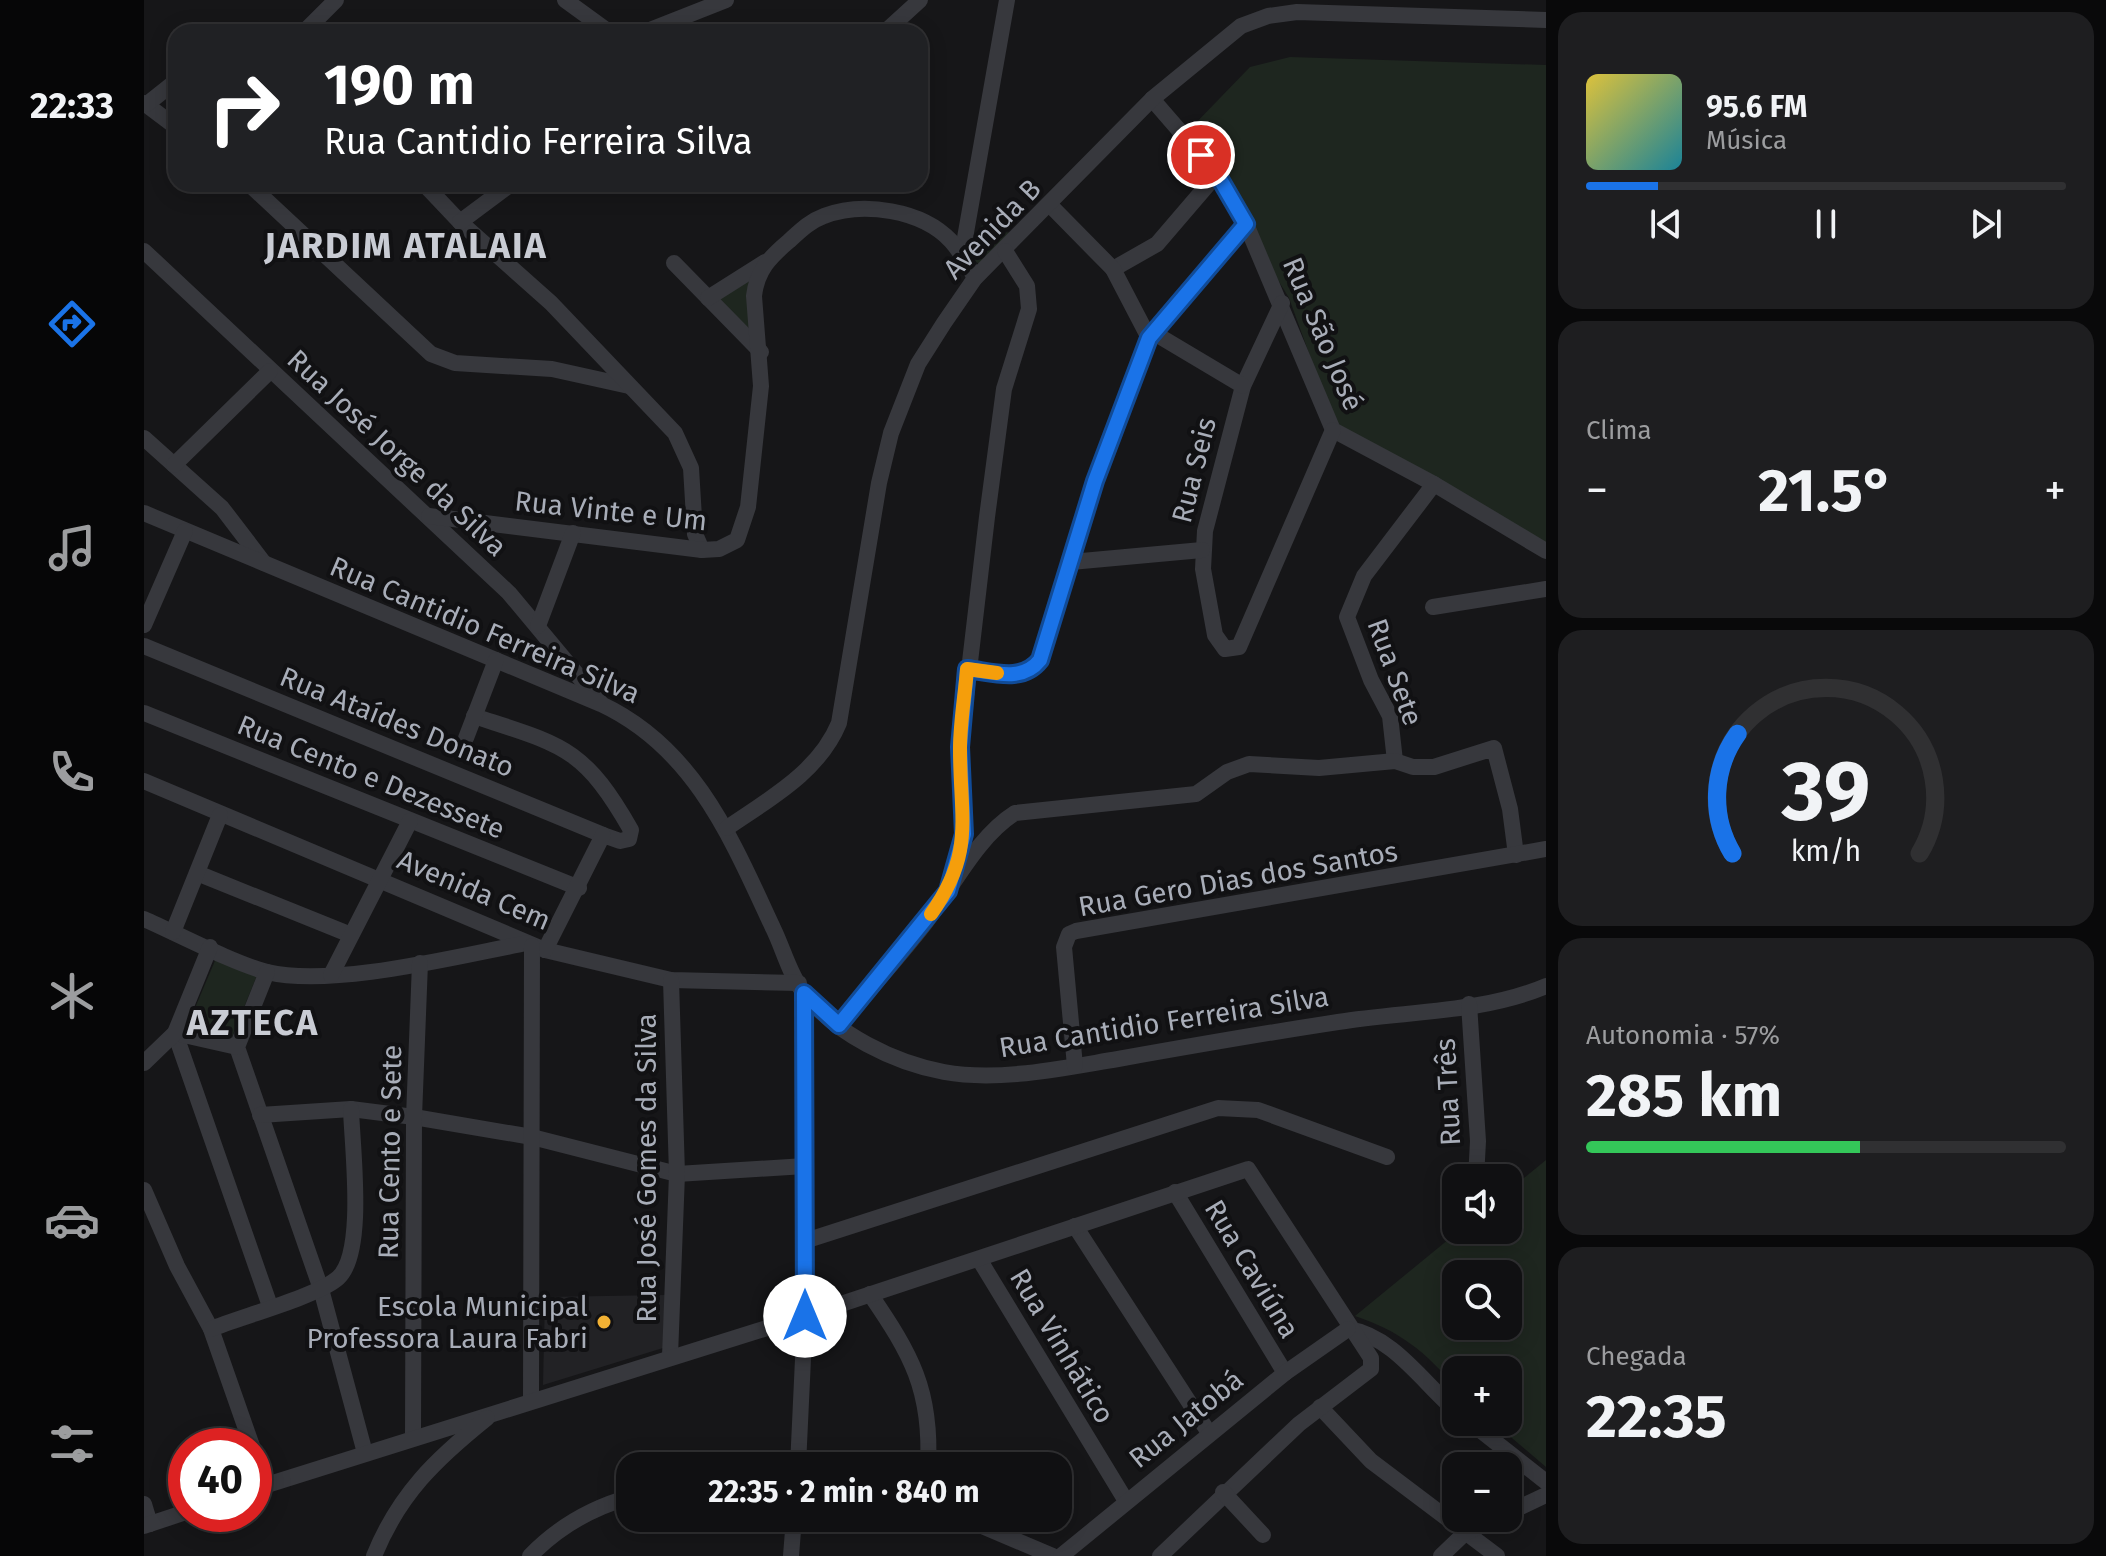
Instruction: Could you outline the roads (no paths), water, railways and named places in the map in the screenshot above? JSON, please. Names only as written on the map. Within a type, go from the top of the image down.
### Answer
[{"type":"street","points":[[312,24],[336,0]]},
{"type":"street","points":[[565,0],[598,24]]},
{"type":"street","points":[[664,24],[726,0]]},
{"type":"street","points":[[894,24],[920,0]]},
{"type":"street","points":[[962,255],[1007,0]]},
{"type":"street","name":"Avenida B","points":[[727,828],[789,786],[833,738],[839,723],[879,483],[891,433],[918,364],[975,278],[1152,99],[1241,26],[1268,16],[1297,12],[1546,20]]},
{"type":"street","points":[[168,87],[145,104],[168,121]]},
{"type":"street","name":"Rua São José","points":[[1152,99],[1217,174],[1246,224],[1282,303],[1333,430],[1434,484],[1546,551]]},
{"type":"street","points":[[1113,269],[1157,244],[1217,174]]},
{"type":"street","points":[[258,192],[431,354],[455,363],[552,369],[629,386]]},
{"type":"street","points":[[432,192],[460,222],[551,303],[675,433],[686,451],[691,468],[695,534],[702,550]]},
{"type":"street","points":[[460,222],[500,192]]},
{"type":"street","points":[[1050,205],[1113,269],[1151,336],[1243,386]]},
{"type":"street","points":[[708,298],[766,261],[822,216],[862,209],[887,211],[931,225],[962,255],[975,278]]},
{"type":"street","points":[[967,669],[1014,675],[1034,668],[1040,660],[1095,481],[1151,336],[1246,224]]},
{"type":"street","name":"Rua José Jorge da Silva","points":[[144,251],[429,516],[538,626],[601,704]]},
{"type":"street","points":[[948,891],[964,834],[960,747],[967,669],[1004,389],[1029,309],[1027,286],[1005,251]]},
{"type":"street","points":[[761,352],[754,296],[755,283],[766,261]]},
{"type":"street","points":[[674,263],[761,352]]},
{"type":"street","name":"Rua Seis","points":[[1282,303],[1243,386],[1202,550],[1215,635],[1219,644],[1231,650],[1239,647],[1246,638],[1333,430]]},
{"type":"street","name":"Rua Vinte e Um","points":[[429,516],[702,550],[719,549],[737,540],[748,507],[761,386],[761,352]]},
{"type":"street","points":[[174,465],[270,371]]},
{"type":"street","points":[[144,438],[222,508],[264,563]]},
{"type":"street","name":"Rua Sete","points":[[1395,761],[1390,716],[1371,680],[1347,617],[1364,576],[1434,484]]},
{"type":"street","name":"Rua Cantidio Ferreira Silva","points":[[144,513],[626,715],[657,738],[698,784],[727,828],[801,988],[839,1025],[899,1061],[946,1073],[991,1075],[1075,1066],[1341,1021],[1499,1000],[1546,986]]},
{"type":"street","points":[[144,625],[185,531]]},
{"type":"street","points":[[538,626],[573,533]]},
{"type":"street","points":[[1071,562],[1202,550]]},
{"type":"street","points":[[1433,607],[1546,589]]},
{"type":"street","name":"Rua Ataídes Donato","points":[[144,646],[603,835],[620,841],[629,839],[631,830],[618,806],[580,759],[555,743],[474,716]]},
{"type":"street","points":[[466,738],[496,660]]},
{"type":"street","name":"Rua Cento e Dezessete","points":[[144,713],[579,888]]},
{"type":"street","points":[[839,1025],[1004,821],[1015,813],[1196,794],[1227,772],[1249,764],[1319,768],[1395,761],[1413,767],[1434,767],[1494,748],[1510,809],[1516,855]]},
{"type":"street","name":"Avenida Cem","points":[[144,781],[535,946],[671,980],[801,988]]},
{"type":"street","points":[[173,932],[220,815]]},
{"type":"street","points":[[331,975],[410,821]]},
{"type":"street","points":[[531,1401],[535,946],[579,888],[603,835]]},
{"type":"street","name":"Rua Gero Dias dos Santos","points":[[1075,1066],[1064,947],[1069,934],[1546,849]]},
{"type":"street","points":[[197,873],[351,935]]},
{"type":"street","points":[[144,919],[267,972],[331,975],[535,946]]},
{"type":"street","points":[[144,1063],[151,1046],[175,1033],[210,947]]},
{"type":"street","name":"Rua Cento e Sete","points":[[413,1437],[414,1117],[420,963]]},
{"type":"street","points":[[267,972],[237,1047],[321,1289],[365,1453]]},
{"type":"street","name":"Rua José Gomes da Silva","points":[[670,1356],[677,1174],[671,980]]},
{"type":"street","points":[[799,1452],[805,1316],[801,988]]},
{"type":"street","name":"Rua Três","points":[[1469,1004],[1477,1164]]},
{"type":"street","points":[[175,1033],[237,1047]]},
{"type":"street","points":[[175,1033],[270,1306]]},
{"type":"street","points":[[805,1241],[1218,1108],[1258,1110],[1387,1157]]},
{"type":"street","points":[[260,1115],[351,1109],[414,1117],[532,1137],[677,1174],[805,1166]]},
{"type":"street","points":[[211,1329],[321,1289],[339,1278],[352,1251],[351,1109]]},
{"type":"street","points":[[272,1483],[805,1316],[1241,1169],[1250,1170],[1372,1365],[1368,1373],[1320,1407],[1223,1492],[1160,1556]]},
{"type":"street","points":[[144,1190],[177,1266],[211,1329],[246,1428]]},
{"type":"street","name":"Rua Caviúna","points":[[1175,1192],[1285,1373]]},
{"type":"street","points":[[1075,1226],[1209,1433]]},
{"type":"street","name":"Rua Vinhático","points":[[979,1259],[1126,1501]]},
{"type":"street","points":[[870,1294],[908,1350],[917,1372],[927,1423],[928,1452]]},
{"type":"street","points":[[1348,1329],[1373,1335],[1387,1345],[1442,1398]]},
{"type":"street","name":"Rua Jatobá","points":[[1061,1556],[1209,1433],[1285,1373],[1348,1329]]},
{"type":"street","points":[[1320,1407],[1371,1461],[1497,1556]]},
{"type":"street","points":[[374,1556],[390,1517],[414,1485],[441,1456],[494,1412]]},
{"type":"street","points":[[1488,1436],[1546,1482]]},
{"type":"street","points":[[1223,1492],[1263,1535]]},
{"type":"street","points":[[1522,1506],[1546,1495]]},
{"type":"street","points":[[530,1556],[569,1523],[616,1501]]},
{"type":"street","points":[[144,1504],[147,1525],[168,1518]]},
{"type":"street","points":[[791,1556],[793,1532]]},
{"type":"street","points":[[996,1532],[1053,1556]]},
{"type":"street","points":[[1441,1556],[1465,1533]]},
{"type":"place","name":"Escola Municipal Professora Laura Fabri","points":[[604,1322]]},
{"type":"district","name":"JARDIM ATALAIA","points":[[406,246]]},
{"type":"district","name":"AZTECA","points":[[253,1023]]}]
